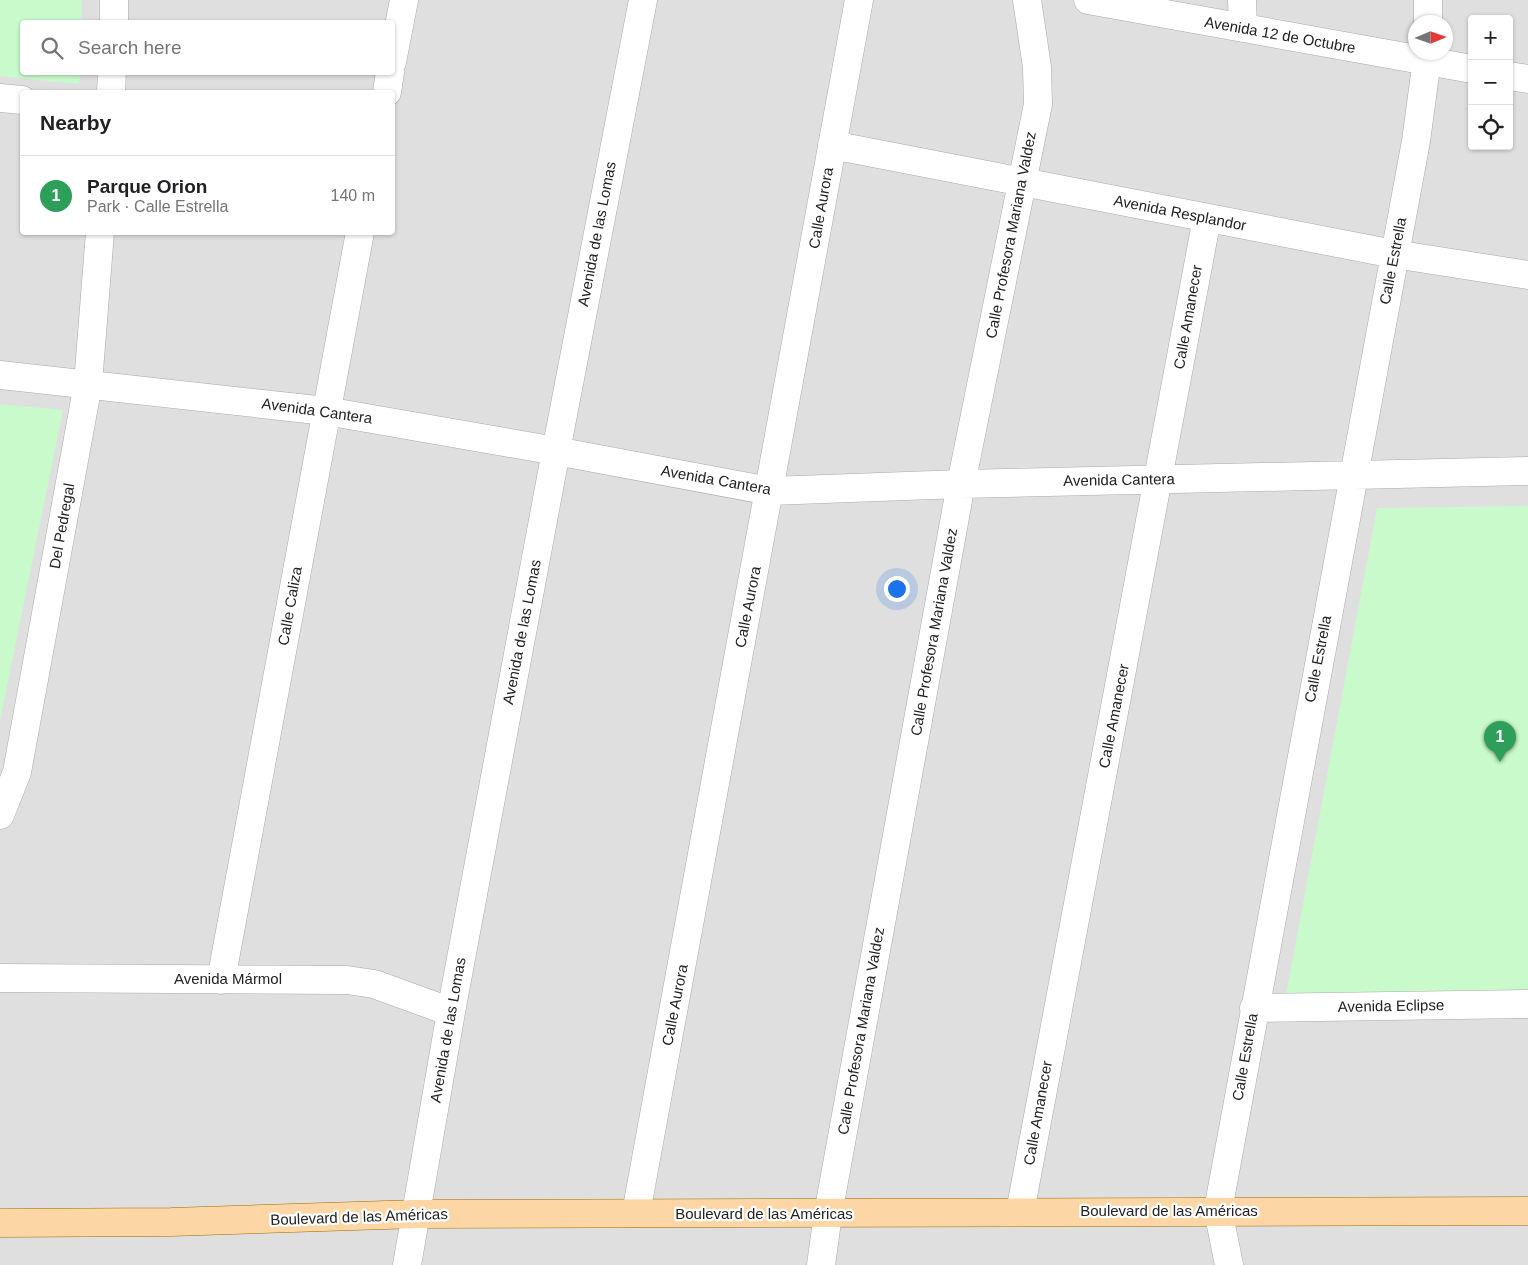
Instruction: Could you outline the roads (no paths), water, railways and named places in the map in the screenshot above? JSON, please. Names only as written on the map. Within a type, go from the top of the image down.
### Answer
[{"type":"main road","name":"Boulevard de las Américas","points":[[0,1223],[171,1222],[416,1214],[828,1214],[1218,1210],[1528,1211]]},
{"type":"street","points":[[114,0],[114,20]]},
{"type":"street","points":[[395,46],[404,0]]},
{"type":"street","name":"Avenida de las Lomas","points":[[407,1265],[451,1012],[642,0]]},
{"type":"street","name":"Calle Aurora","points":[[636,1213],[859,0]]},
{"type":"street","name":"Calle Profesora Mariana Valdez","points":[[821,1265],[828,1214],[961,484],[1038,104],[1037,67],[1027,0]]},
{"type":"street","name":"Avenida 12 de Octubre","points":[[1088,0],[1243,28],[1408,54]]},
{"type":"street","points":[[1242,0],[1243,28]]},
{"type":"street","points":[[1428,0],[1428,15]]},
{"type":"street","name":"Calle Estrella","points":[[1229,1265],[1218,1210],[1416,141],[1428,60]]},
{"type":"street","name":"Avenida 12 de Octubre","points":[[1438,60],[1468,69]]},
{"type":"street","points":[[111,90],[112,75]]},
{"type":"street","points":[[387,90],[390,75]]},
{"type":"street","points":[[1513,77],[1528,79]]},
{"type":"street","points":[[0,98],[20,100]]},
{"type":"street","name":"Avenida Resplandor","points":[[832,145],[1394,254],[1528,275]]},
{"type":"street","name":"Calle Amanecer","points":[[1020,1212],[1207,218]]},
{"type":"street","name":"Del Pedregal","points":[[0,815],[16,772],[88,384],[100,235]]},
{"type":"street","name":"Calle Caliza","points":[[221,980],[359,235]]},
{"type":"street","name":"Avenida Cantera","points":[[0,375],[326,411],[770,491],[961,484],[1528,471]]},
{"type":"street","name":"Avenida Mármol","points":[[0,978],[310,979],[356,981],[374,984],[451,1012]]},
{"type":"street","name":"Avenida Eclipse","points":[[1254,1008],[1528,1004]]},
{"type":"place","name":"Parque Orion","points":[[1500,762]]}]
